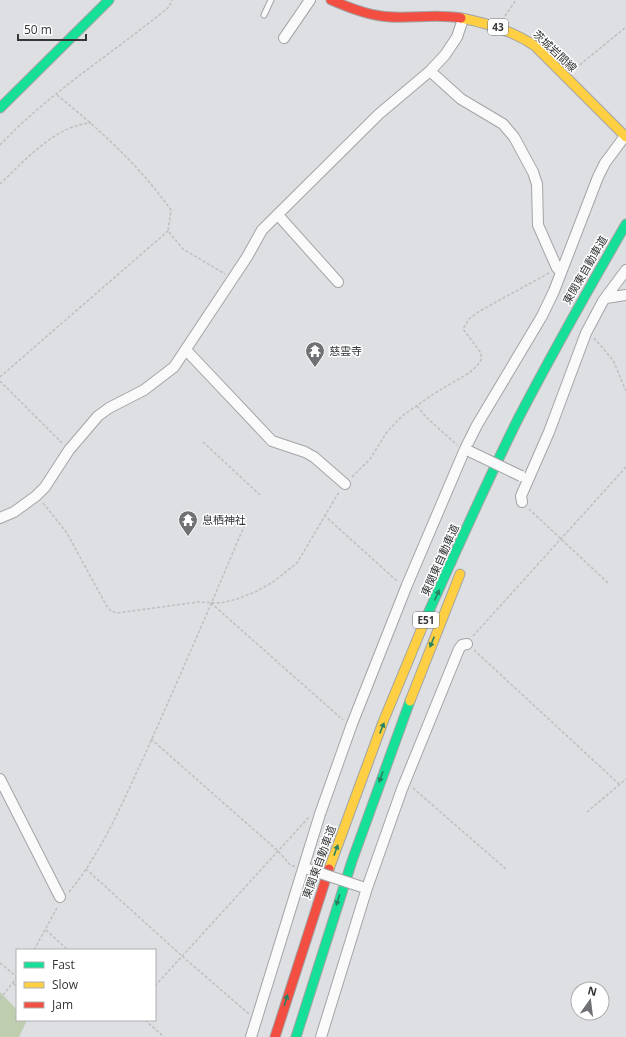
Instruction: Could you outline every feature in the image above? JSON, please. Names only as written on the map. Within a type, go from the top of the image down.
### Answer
[{"type":"main road","points":[[0,108],[109,0]]},
{"type":"main road","name":"茨城岩間線","points":[[331,0],[348,3],[381,16],[433,15],[463,19],[498,27],[529,41],[626,136]]},
{"type":"main road","name":"東関東自動車道","points":[[533,411],[626,225]]},
{"type":"main road","name":"東関東自動車道","points":[[275,1037],[300,954],[334,856],[411,655],[466,530],[520,418],[570,320],[626,225]]},
{"type":"main road","points":[[501,481],[510,460]]},
{"type":"main road","name":"E51","points":[[296,1037],[319,959],[385,765],[425,659],[465,563]]},
{"type":"street","points":[[284,38],[310,0]]},
{"type":"street","points":[[0,518],[14,512],[36,496],[45,487],[70,450],[98,416],[109,408],[144,390],[174,367],[234,279],[262,230],[380,114],[430,71],[445,55],[457,37],[463,19]]},
{"type":"street","points":[[430,71],[461,99],[503,124],[514,137],[533,172],[537,184],[538,225],[559,270]]},
{"type":"street","points":[[251,1037],[255,1019],[305,868],[320,814],[352,724],[407,585],[477,425],[542,316],[559,270],[605,162],[626,136]]},
{"type":"street","points":[[278,214],[338,282]]},
{"type":"street","points":[[522,502],[521,496],[526,478],[586,333],[606,298],[626,270]]},
{"type":"street","points":[[606,298],[626,295]]},
{"type":"street","points":[[186,350],[272,441],[305,452],[314,457],[345,484]]},
{"type":"street","points":[[467,450],[526,478]]},
{"type":"street","points":[[321,1037],[364,887],[459,649],[462,645],[467,644]]},
{"type":"street","points":[[0,779],[60,897]]},
{"type":"street","points":[[305,868],[364,887]]},
{"type":"lane","points":[[264,15],[271,0]]},
{"type":"path","points":[[0,145],[14,130],[100,58],[169,7],[172,0]]},
{"type":"path","points":[[498,27],[516,0]]},
{"type":"path","points":[[565,77],[626,27]]},
{"type":"path","points":[[0,377],[168,231],[170,210],[161,196],[110,139],[57,95]]},
{"type":"path","points":[[0,184],[30,155],[55,137],[75,126],[91,123]]},
{"type":"path","points":[[168,231],[183,249],[234,279]]},
{"type":"path","points":[[36,496],[68,533],[110,611],[123,612],[198,602],[221,603],[237,599],[267,585],[297,563],[324,515],[345,484],[370,459],[394,424],[435,393],[469,373],[481,360],[481,353],[463,329],[469,319],[478,312],[559,270]]},
{"type":"path","points":[[586,333],[594,338],[613,360],[626,391]]},
{"type":"path","points":[[0,381],[70,450]]},
{"type":"path","points":[[417,406],[426,417],[449,438],[467,450]]},
{"type":"path","points":[[203,442],[260,495]]},
{"type":"path","points":[[620,785],[467,644],[626,467]]},
{"type":"path","points":[[522,502],[608,583]]},
{"type":"path","points":[[324,515],[397,581],[407,585]]},
{"type":"path","points":[[35,949],[59,905],[60,897],[66,894],[86,869],[110,828],[152,739],[246,524]]},
{"type":"path","points":[[211,603],[339,719],[352,724]]},
{"type":"path","points":[[152,739],[278,851],[291,866],[305,868]]},
{"type":"path","points":[[587,812],[626,779]]},
{"type":"path","points":[[406,781],[507,870]]},
{"type":"path","points":[[156,985],[308,817],[320,814]]},
{"type":"path","points":[[86,869],[182,956],[255,1019]]},
{"type":"path","points":[[46,930],[67,949]]},
{"type":"path","points":[[0,963],[16,976]]},
{"type":"path","points":[[0,999],[16,978]]},
{"type":"path","points":[[13,983],[16,987]]},
{"type":"path","points":[[146,1021],[164,1037]]},
{"type":"green space","points":[[0,992],[16,1009],[16,1021],[27,1021],[19,1037],[0,1037]]},
{"type":"traffic: fast","points":[[0,108],[109,0]]},
{"type":"traffic: fast","points":[[426,618],[519,417],[571,320],[626,224]]},
{"type":"traffic: fast","points":[[296,1037],[352,861],[410,701]]},
{"type":"traffic: slow","points":[[461,18],[500,28],[535,46],[626,137]]},
{"type":"traffic: slow","points":[[410,701],[460,574]]},
{"type":"traffic: slow","points":[[329,869],[383,722],[426,618]]},
{"type":"traffic: jam","points":[[331,0],[349,8],[381,16],[440,16],[461,18]]},
{"type":"traffic: jam","points":[[275,1037],[329,869]]},
{"type":"place","name":"慈雲寺","points":[[315,368]]},
{"type":"place","name":"息栖神社","points":[[188,537]]}]
